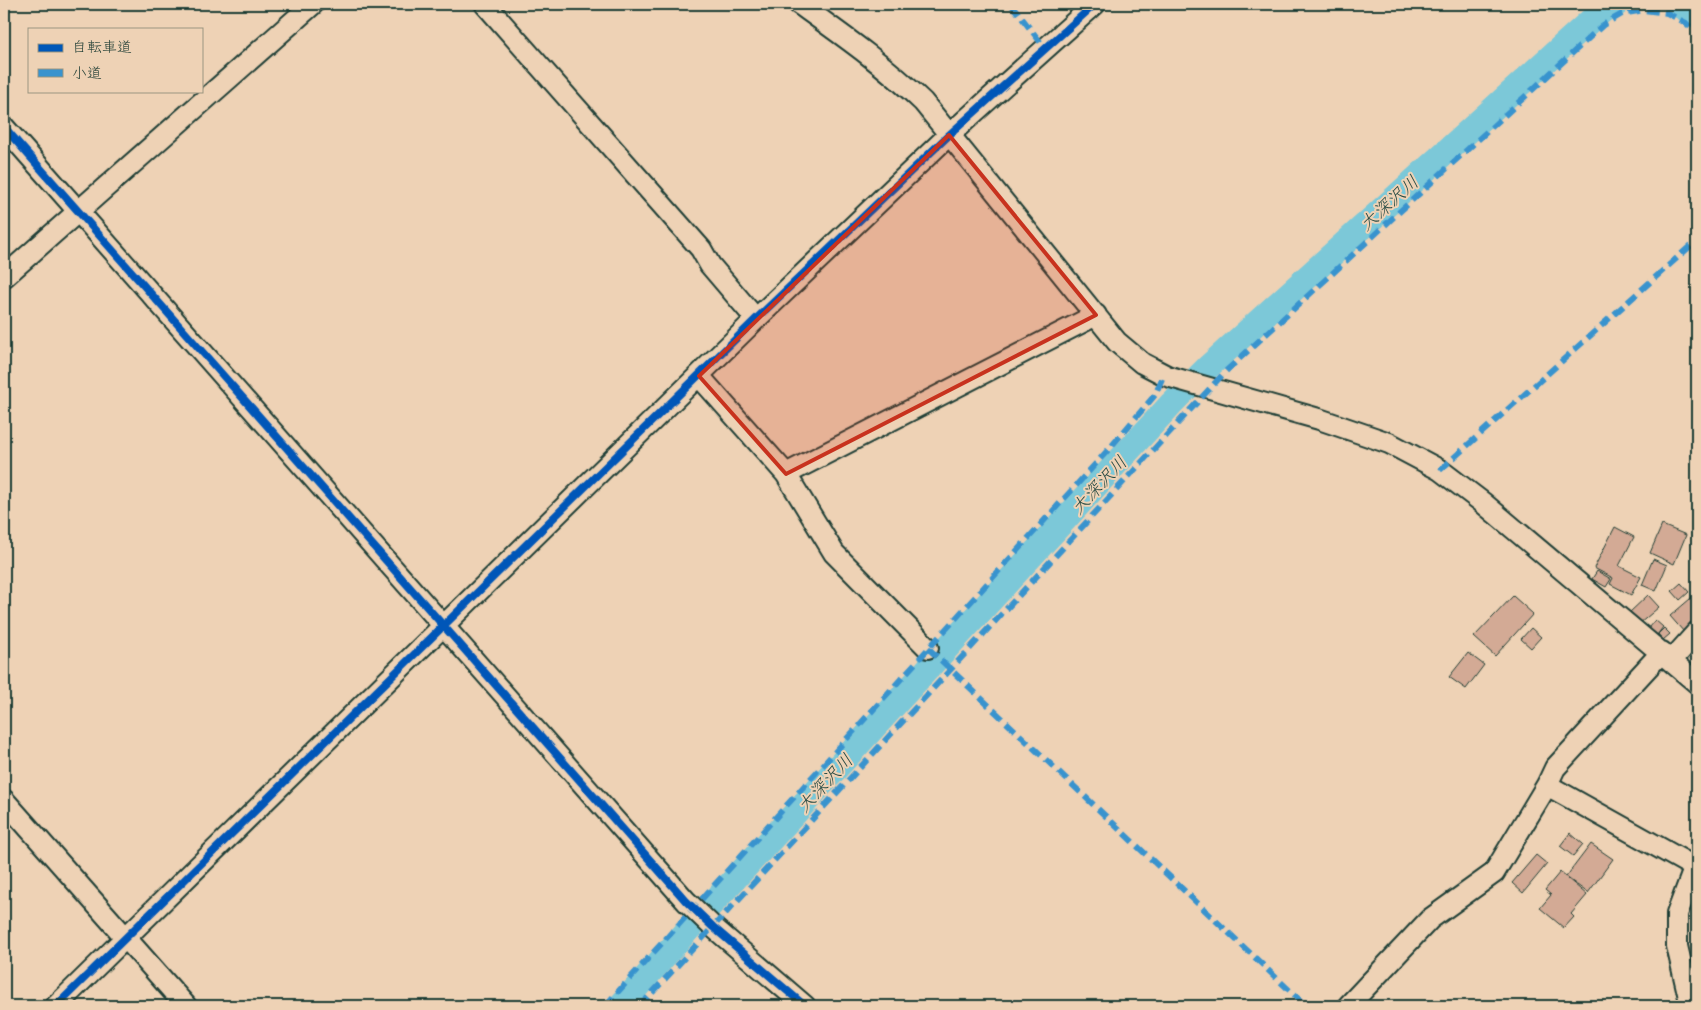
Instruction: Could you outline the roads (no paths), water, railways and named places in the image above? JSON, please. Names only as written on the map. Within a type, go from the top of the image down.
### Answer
[{"type":"street","points":[[4,277],[313,4]]},
{"type":"street","points":[[485,4],[701,249],[710,265],[756,320]]},
{"type":"street","points":[[799,4],[900,80],[923,102],[1118,342],[1142,363],[1167,376],[1319,419],[1389,443],[1440,470],[1482,502],[1697,683]]},
{"type":"street","points":[[56,1006],[756,320],[949,134],[1095,4]]},
{"type":"street","points":[[4,127],[694,909],[804,1006]]},
{"type":"street","points":[[786,474],[1096,315]]},
{"type":"street","points":[[699,376],[786,474],[834,553],[928,648]]},
{"type":"street","points":[[1348,1006],[1430,920],[1494,873],[1547,785],[1555,768],[1666,656],[1697,632]]},
{"type":"street","points":[[1547,785],[1696,864],[1677,914],[1677,946],[1691,1006]]},
{"type":"street","points":[[4,800],[186,1006]]},
{"type":"waterway","name":"大深沢川","points":[[620,1006],[1172,403],[1207,368],[1590,21],[1605,9],[1617,4]]},
{"type":"waterway","name":"大深沢川","points":[[1677,4],[1697,16]]}]
